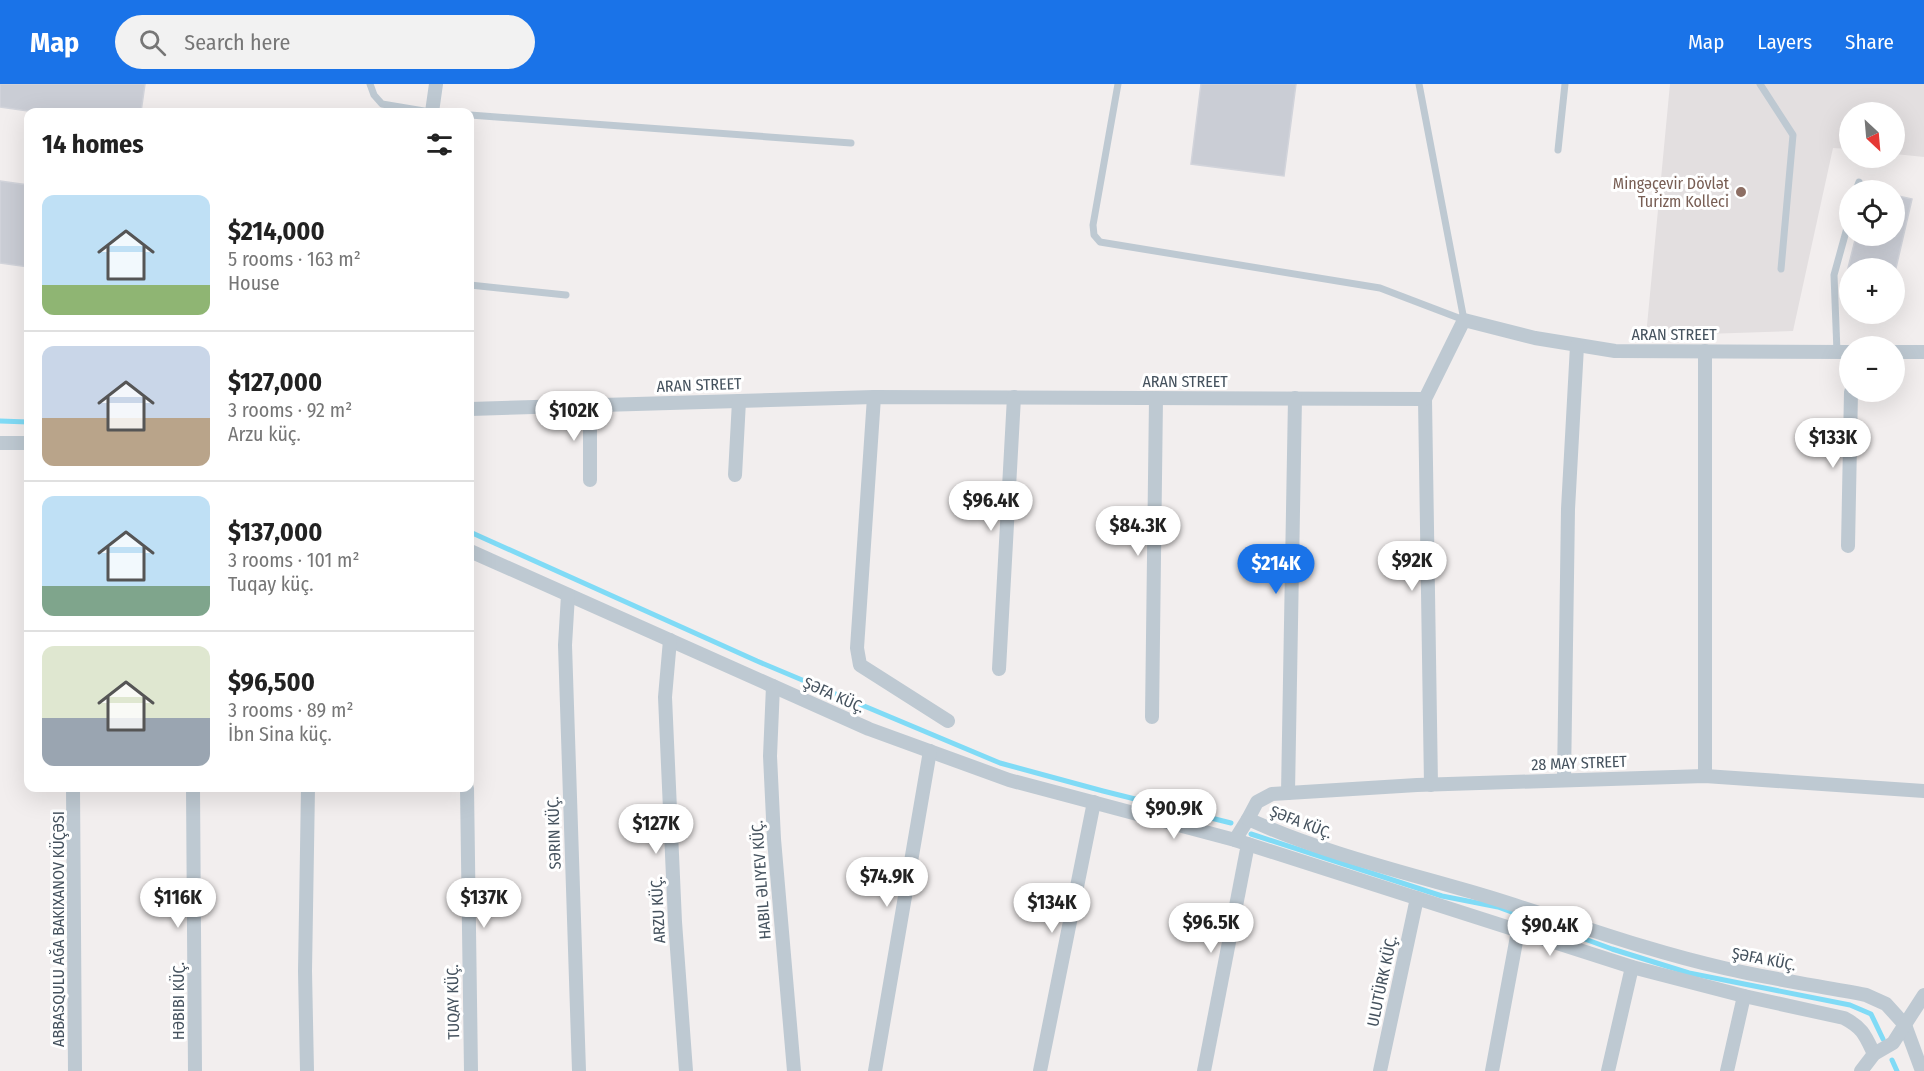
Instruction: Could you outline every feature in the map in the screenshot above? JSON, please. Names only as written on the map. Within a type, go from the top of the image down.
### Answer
[{"type":"street","points":[[432,108],[436,84]]},
{"type":"street","points":[[1431,785],[1425,399],[1464,320]]},
{"type":"street","name":"ARAN STREET","points":[[1464,320],[1535,338],[1615,351],[1839,352]]},
{"type":"street","points":[[1564,780],[1568,509],[1577,346]]},
{"type":"street","points":[[1705,351],[1705,776]]},
{"type":"street","points":[[1905,352],[1924,352]]},
{"type":"street","points":[[874,397],[857,648],[860,665],[948,721]]},
{"type":"street","name":"ARAN STREET","points":[[474,409],[874,397],[1425,399]]},
{"type":"street","points":[[999,669],[1014,397]]},
{"type":"street","points":[[1152,717],[1156,398]]},
{"type":"street","points":[[1288,793],[1295,398]]},
{"type":"street","points":[[735,475],[739,401]]},
{"type":"street","points":[[1848,546],[1851,402]]},
{"type":"street","points":[[590,480],[591,405]]},
{"type":"street","points":[[0,442],[24,443]]},
{"type":"street","name":"ŞƏFA KÜÇ.","points":[[474,553],[869,729],[1009,780],[1242,842],[1248,819],[1330,851],[1490,897],[1670,954],[1724,968],[1866,996],[1886,1004],[1905,1025]]},
{"type":"street","name":"SƏRIN KÜÇ.","points":[[568,595],[564,645],[579,1071]]},
{"type":"street","name":"ARZU KÜÇ.","points":[[670,640],[665,698],[675,922],[686,1071]]},
{"type":"street","name":"HABIL ƏLIYEV KÜÇ.","points":[[773,686],[770,756],[774,839],[794,1071]]},
{"type":"street","points":[[875,1071],[930,751]]},
{"type":"street","name":"28 MAY STREET","points":[[1248,819],[1257,802],[1272,794],[1431,785],[1705,776],[1924,791]]},
{"type":"street","points":[[74,792],[75,1071]]},
{"type":"street","name":"HƏBIBI KÜÇ.","points":[[193,792],[195,1071]]},
{"type":"street","points":[[307,1071],[305,971],[308,792]]},
{"type":"street","name":"TUQAY KÜÇ.","points":[[467,792],[471,1071]]},
{"type":"street","points":[[1040,1071],[1094,802]]},
{"type":"street","points":[[1204,1071],[1242,842],[1632,967],[1744,996],[1844,1018],[1858,1025],[1864,1032],[1874,1054]]},
{"type":"street","name":"ULUTÜRK KÜÇ.","points":[[1380,1071],[1417,898]]},
{"type":"street","points":[[1492,1071],[1518,931]]},
{"type":"street","points":[[1608,1071],[1632,967]]},
{"type":"street","points":[[1861,1071],[1874,1054],[1893,1043],[1924,995]]},
{"type":"street","points":[[1727,1071],[1744,996]]},
{"type":"street","points":[[1905,1025],[1922,1071]]},
{"type":"lane","points":[[370,84],[374,95],[382,104],[406,108]]},
{"type":"lane","points":[[1118,84],[1093,225],[1094,236],[1100,242],[1380,288],[1464,320]]},
{"type":"lane","points":[[1419,84],[1464,320]]},
{"type":"lane","points":[[1558,150],[1565,84]]},
{"type":"lane","points":[[1760,84],[1793,135],[1781,269]]},
{"type":"lane","points":[[474,116],[851,143]]},
{"type":"lane","points":[[1841,336],[1834,275],[1842,246]]},
{"type":"lane","points":[[474,285],[566,295]]},
{"type":"shaded area","name":"Mingəçevir Dövlət Turizm Kolleci","points":[[1670,84],[1924,84],[1924,157],[1905,155],[1905,102],[1839,102],[1839,148],[1833,148],[1793,331],[1646,336]]},
{"type":"building","points":[[0,84],[145,84],[142,108],[24,108],[24,110],[0,107]]},
{"type":"building","points":[[1201,84],[1296,84],[1284,176],[1191,164]]},
{"type":"building","points":[[0,181],[24,184],[24,266],[0,263]]},
{"type":"building","points":[[1905,197],[1912,199],[1905,229]]},
{"type":"building","points":[[1854,246],[1901,246],[1898,258],[1850,258]]},
{"type":"waterway","points":[[0,421],[24,422]]},
{"type":"waterway","points":[[474,534],[757,661],[1000,763],[1231,823]]},
{"type":"waterway","points":[[1251,834],[1442,896],[1498,907],[1612,949],[1689,973],[1850,1005],[1871,1014],[1883,1039]]},
{"type":"waterway","points":[[1892,1060],[1897,1071]]},
{"type":"place","name":"Mingəçevir Dövlət Turizm Kolleci","points":[[1741,192]]}]
